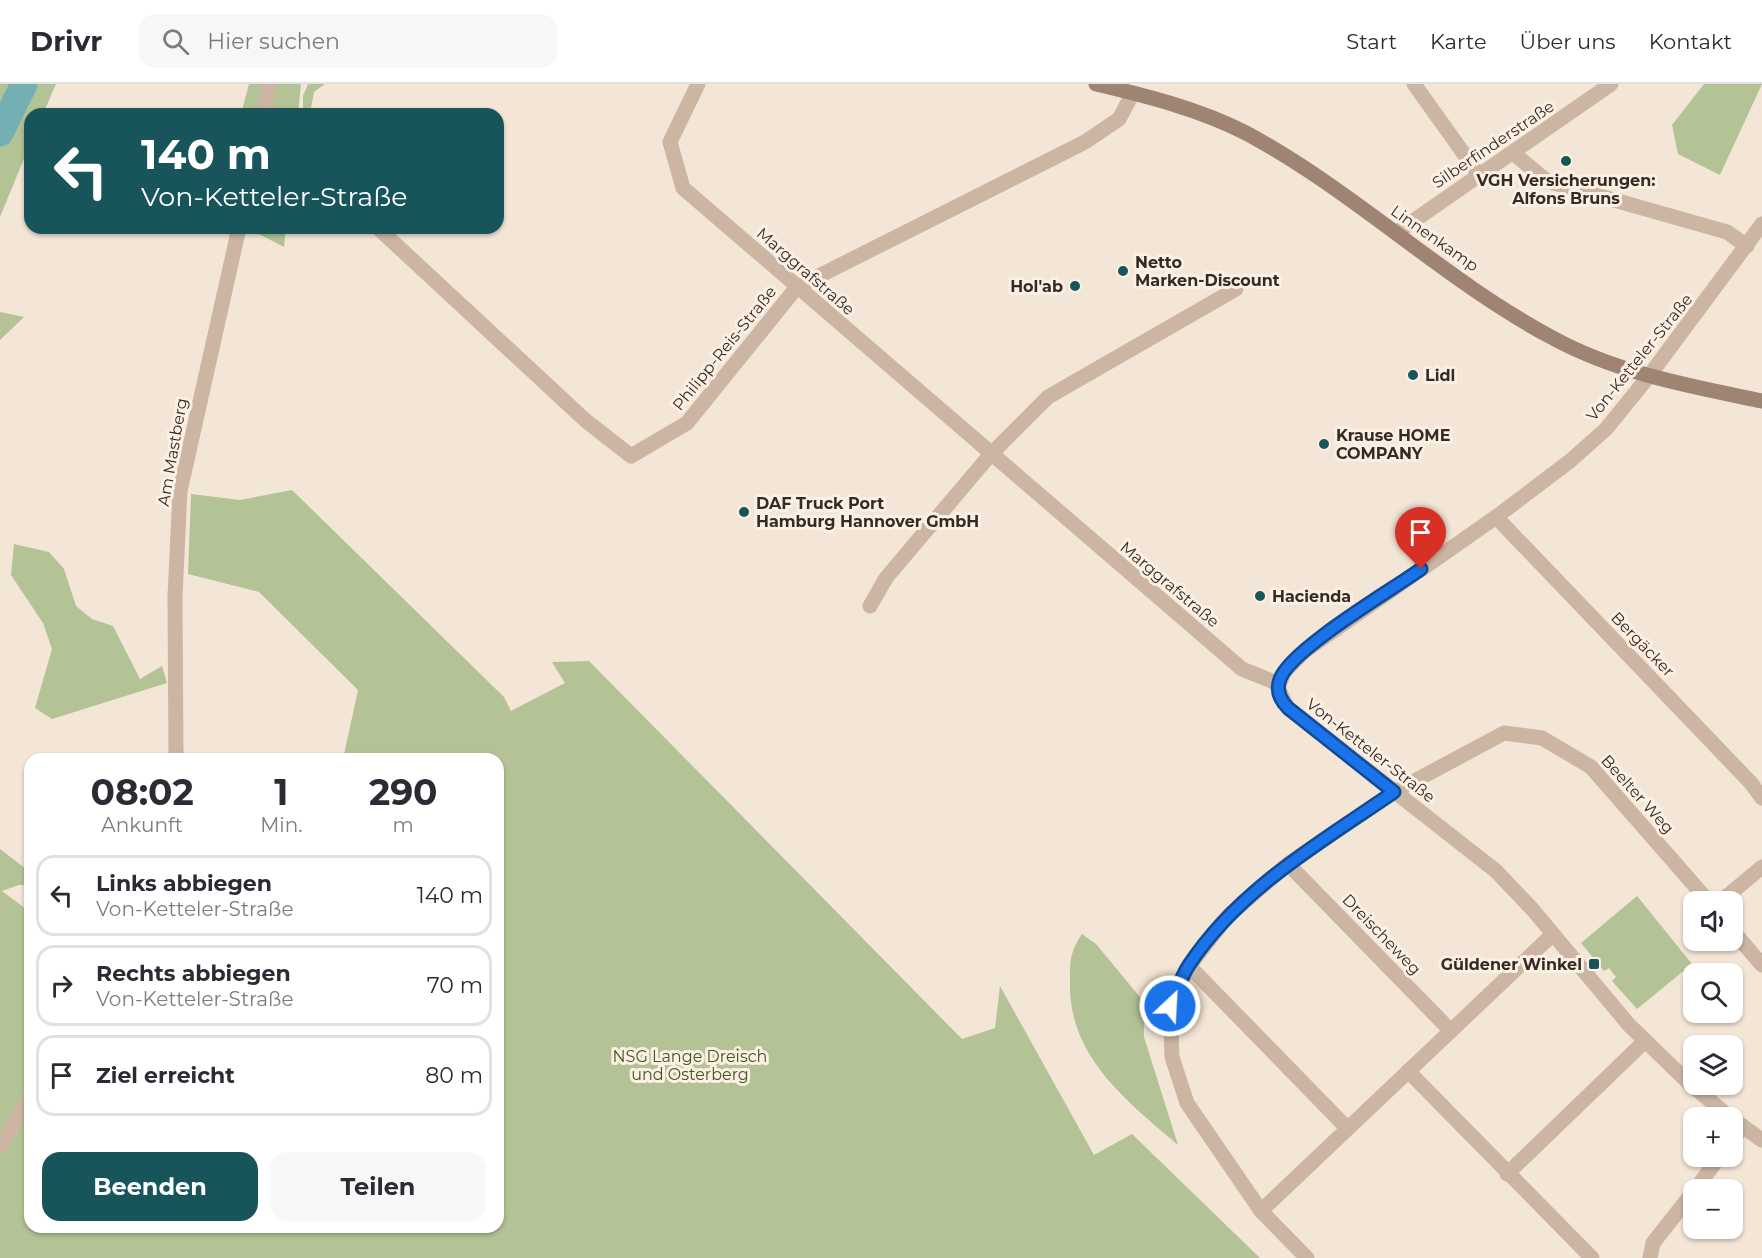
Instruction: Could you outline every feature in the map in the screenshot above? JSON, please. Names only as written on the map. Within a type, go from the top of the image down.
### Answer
[{"type":"main road","name":"Linnenkamp","points":[[1096,84],[1193,111],[1244,132],[1287,157],[1518,319],[1552,338],[1604,362],[1649,376],[1762,401]]},
{"type":"street","points":[[265,108],[269,84]]},
{"type":"street","name":"Marggrafstraße","points":[[698,84],[670,142],[683,188],[990,455],[1242,669],[1279,684]]},
{"type":"street","points":[[1414,84],[1479,175]]},
{"type":"street","name":"Silberfinderstraße","points":[[1396,233],[1611,84]]},
{"type":"street","name":"Philipp-Reis-Straße","points":[[384,234],[585,420],[631,456],[687,423],[797,287],[1085,142],[1119,119],[1133,93]]},
{"type":"street","points":[[1513,153],[1547,181],[1727,232],[1747,246]]},
{"type":"street","name":"Von-Ketteler-Straße","points":[[1718,1107],[1645,1041],[1496,871],[1288,708],[1281,697],[1279,684],[1287,667],[1306,650],[1496,517],[1595,440],[1649,376],[1762,224]]},
{"type":"street","name":"Am Mastberg","points":[[176,753],[175,596],[180,491],[238,234]]},
{"type":"street","points":[[870,606],[886,578],[990,455],[1048,398],[1236,289]]},
{"type":"street","name":"Bergäcker","points":[[1496,517],[1757,778],[1762,798]]},
{"type":"street","name":"Beelter Weg","points":[[1307,1258],[1261,1211],[1187,1103],[1172,1057],[1170,1006],[1189,966],[1228,916],[1288,864],[1394,792],[1504,733],[1542,738],[1591,767],[1699,891]]},
{"type":"street","name":"Dreischeweg","points":[[1288,864],[1450,1030]]},
{"type":"street","points":[[1733,891],[1762,867]]},
{"type":"street","points":[[1261,1211],[1553,934]]},
{"type":"street","points":[[1743,943],[1762,965]]},
{"type":"street","points":[[1189,966],[1347,1128]]},
{"type":"street","points":[[1507,1174],[1645,1041]]},
{"type":"street","points":[[1408,1071],[1592,1258]]},
{"type":"street","points":[[2,1145],[24,1107]]},
{"type":"street","name":"Von-Ketteler-Straße","points":[[1743,1126],[1762,1140]]},
{"type":"street","points":[[1702,1179],[1712,1167]]},
{"type":"street","points":[[1650,1258],[1653,1243],[1683,1204]]},
{"type":"green space","points":[[0,84],[56,84],[46,108],[24,108],[24,159],[0,217]]},
{"type":"green space","points":[[249,84],[301,84],[299,108],[243,108]]},
{"type":"green space","points":[[308,84],[325,84],[314,92],[311,108],[303,108],[303,96]]},
{"type":"green space","points":[[1704,84],[1762,84],[1720,175],[1678,154],[1672,125]]},
{"type":"green space","points":[[259,234],[285,234],[284,247]]},
{"type":"green space","points":[[0,312],[24,317],[0,340]]},
{"type":"green space","name":"NSG Lange Dreisch und Osterberg","points":[[292,490],[504,697],[511,711],[565,683],[552,662],[589,661],[962,1039],[995,1028],[1000,986],[1094,1155],[1132,1134],[1260,1258],[0,1258],[0,849],[24,867],[24,885],[2,891],[24,908],[24,1233],[504,1233],[504,753],[344,753],[358,690],[259,592],[188,574],[191,494],[240,500]]},
{"type":"green space","points":[[14,544],[49,552],[64,569],[76,606],[92,619],[113,626],[140,679],[162,666],[167,683],[52,719],[35,708],[52,649],[43,623],[11,575]]},
{"type":"green space","points":[[1637,896],[1691,963],[1683,963],[1683,971],[1637,1009],[1612,981],[1616,977],[1609,968],[1604,971],[1581,943]]},
{"type":"green space","points":[[1082,934],[1096,944],[1144,1002],[1144,1037],[1178,1145],[1122,1095],[1105,1076],[1091,1057],[1080,1035],[1073,1012],[1070,971],[1072,953]]},
{"type":"waterway","points":[[0,133],[24,84]]},
{"type":"place","name":"VGH Versicherungen: Alfons Bruns","points":[[1566,161]]},
{"type":"place","name":"Netto Marken-Discount","points":[[1123,271]]},
{"type":"place","name":"Hol'ab","points":[[1075,286]]},
{"type":"place","name":"Lidl","points":[[1413,375]]},
{"type":"place","name":"Krause HOME COMPANY","points":[[1324,444]]},
{"type":"place","name":"DAF Truck Port Hamburg Hannover GmbH","points":[[744,512]]},
{"type":"place","name":"Hacienda","points":[[1260,596]]},
{"type":"place","name":"Güldener Winkel","points":[[1594,964]]},
{"type":"route","points":[[1170,1006],[1189,966],[1228,916],[1288,864],[1394,792],[1288,708],[1278,688],[1281,676],[1287,667],[1306,650],[1421,569]]}]
